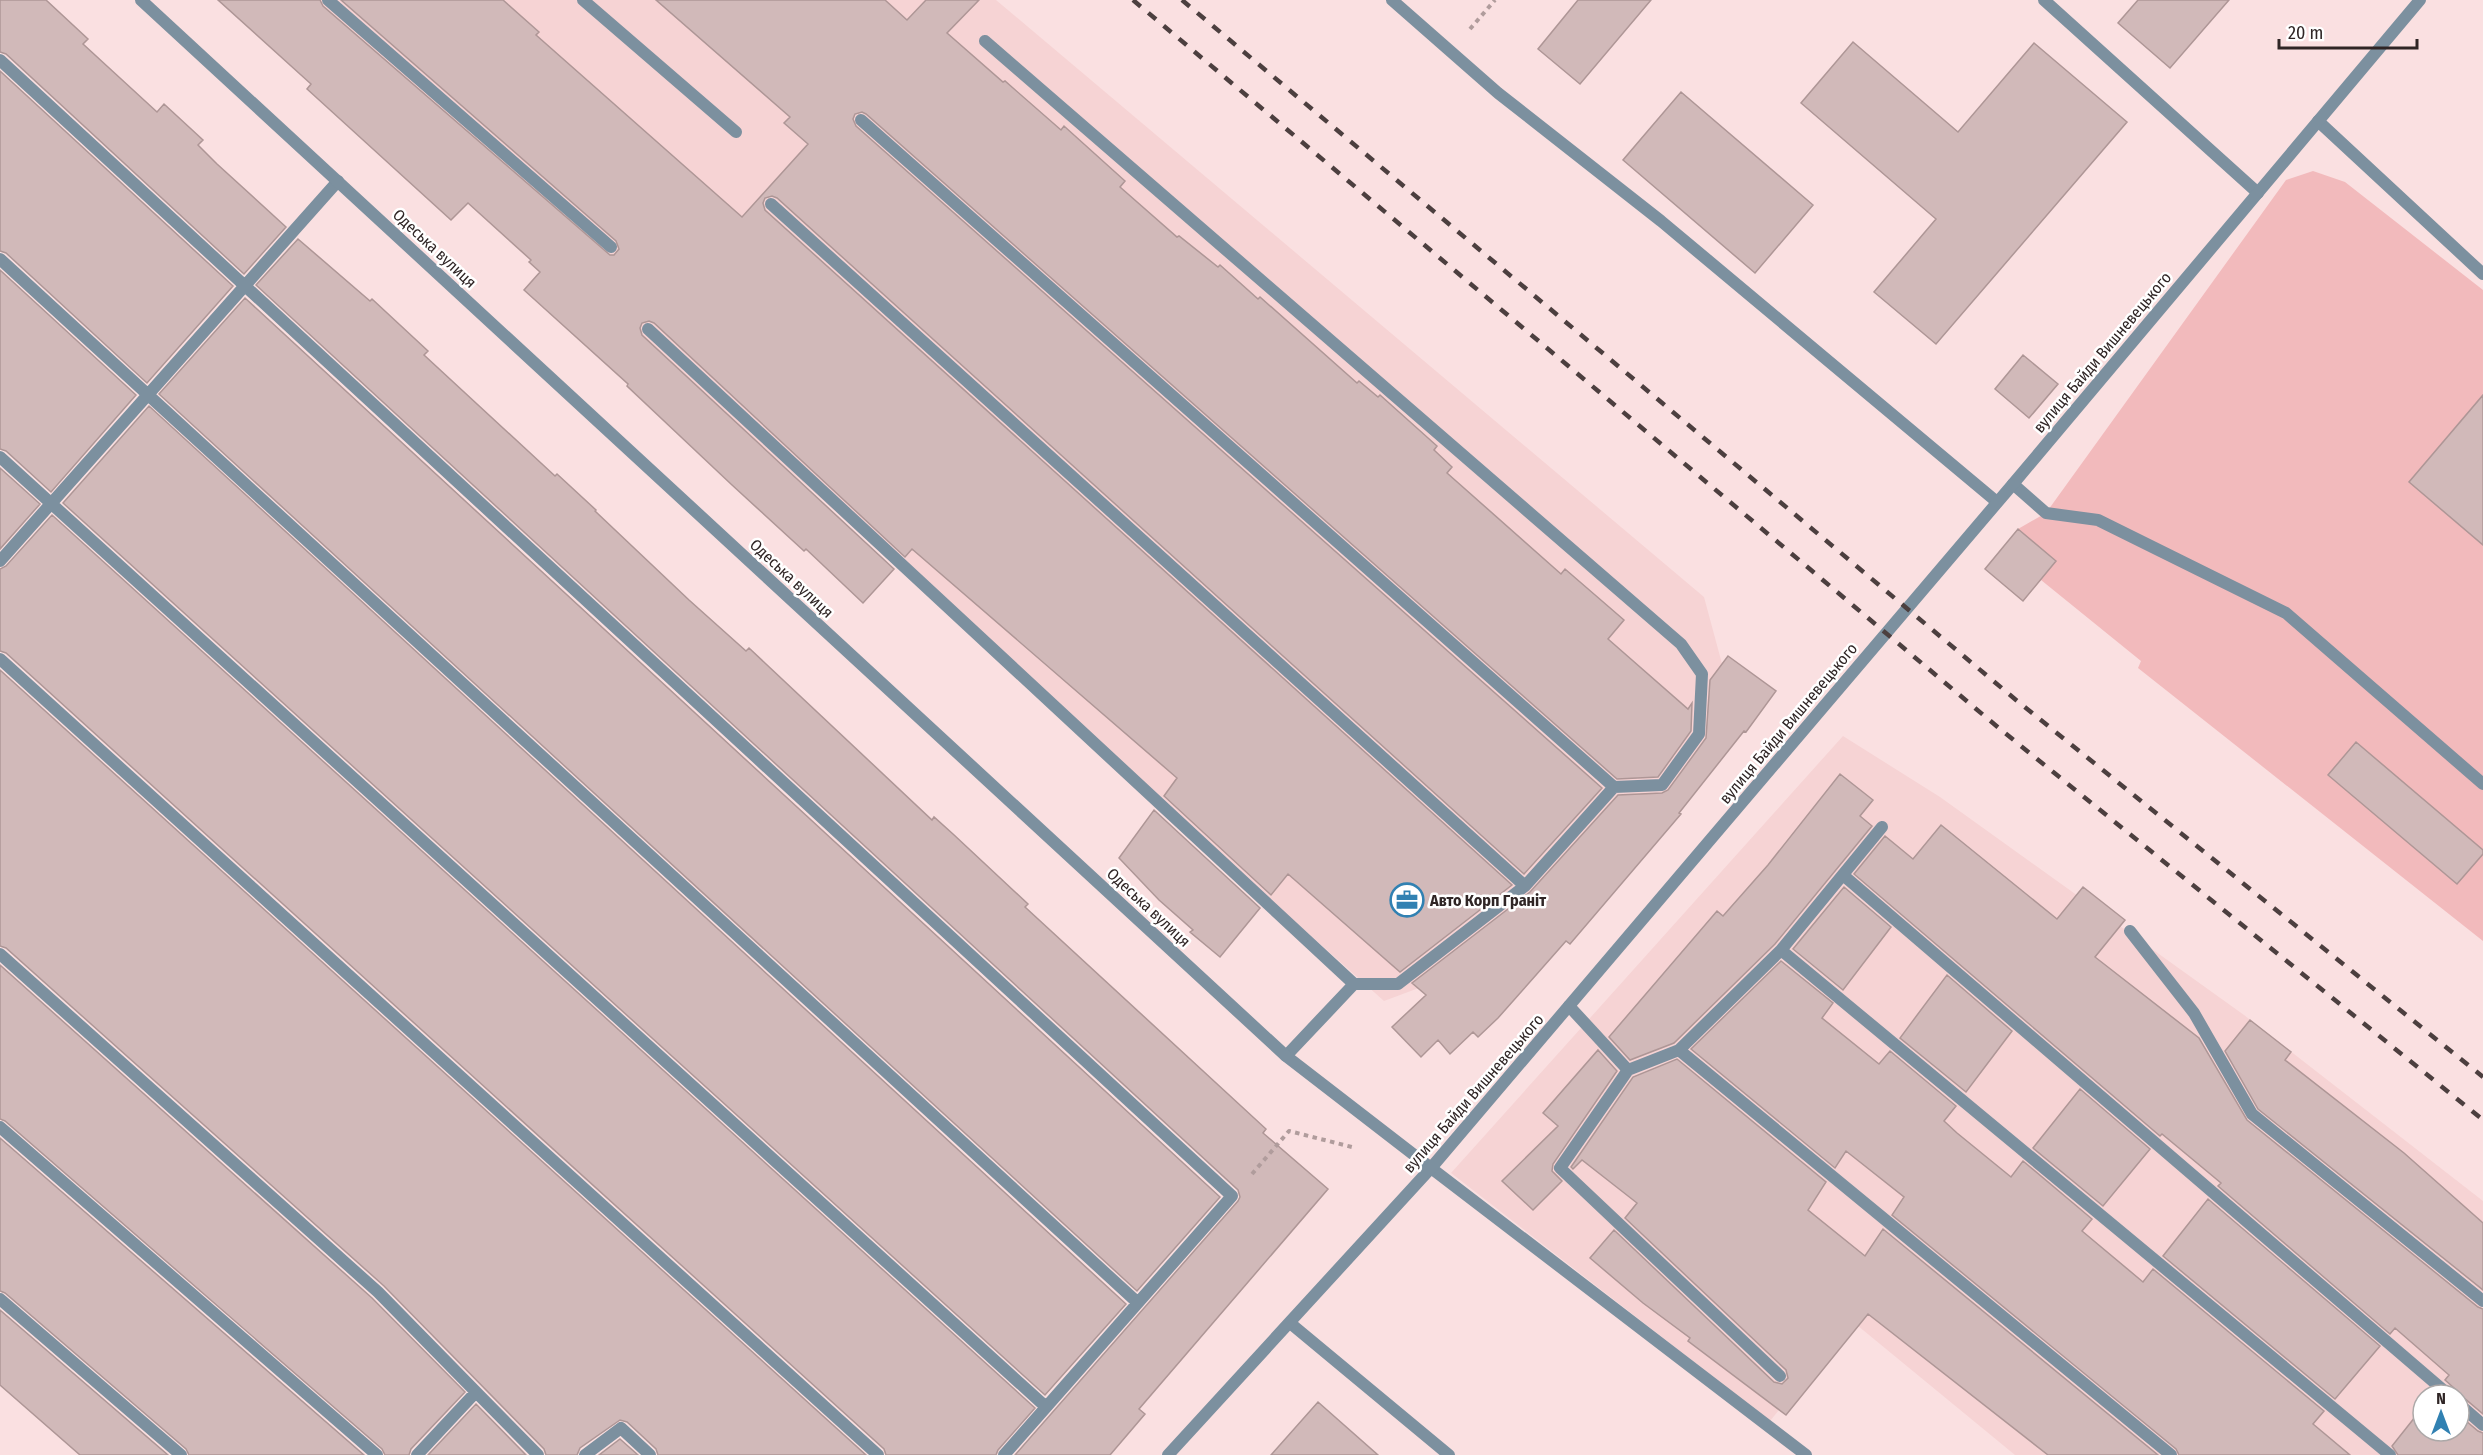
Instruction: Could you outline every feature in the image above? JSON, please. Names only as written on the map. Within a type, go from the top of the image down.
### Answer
[{"type":"street","name":"Одеська вулиця","points":[[141,0],[1286,1056],[1806,1455]]},
{"type":"street","points":[[328,0],[611,247]]},
{"type":"street","points":[[583,0],[736,132]]},
{"type":"street","points":[[1392,0],[1452,50],[1498,93],[1596,168],[1997,502]]},
{"type":"street","points":[[2044,0],[2258,193]]},
{"type":"street","name":"вулиця Байди Вишневецького","points":[[1168,1455],[1431,1168],[2013,484],[2420,0]]},
{"type":"street","points":[[648,329],[1354,984],[1398,984],[1525,886],[1614,788],[1662,785],[1699,734],[1702,674],[1682,644],[985,41]]},
{"type":"street","points":[[0,60],[1232,1196],[1004,1455]]},
{"type":"street","points":[[861,120],[1614,788]]},
{"type":"street","points":[[2318,121],[2483,274]]},
{"type":"street","points":[[0,561],[338,181]]},
{"type":"street","points":[[771,204],[1525,886]]},
{"type":"street","points":[[0,259],[1138,1303]]},
{"type":"street","points":[[0,457],[1046,1407]]},
{"type":"street","points":[[2013,484],[2046,513],[2098,519],[2286,613],[2483,784]]},
{"type":"street","points":[[0,659],[878,1455]]},
{"type":"street","points":[[1780,1376],[1560,1168],[1628,1070],[1679,1050],[1780,950],[1882,827]]},
{"type":"street","points":[[1843,875],[2435,1383]]},
{"type":"street","points":[[2130,931],[2194,1013],[2252,1114],[2483,1301]]},
{"type":"street","points":[[1780,950],[2391,1455]]},
{"type":"street","points":[[0,954],[378,1292],[538,1455]]},
{"type":"street","points":[[1286,1056],[1354,984]]},
{"type":"street","points":[[1569,1006],[1628,1070]]},
{"type":"street","points":[[1679,1050],[2172,1455]]},
{"type":"street","points":[[0,1127],[377,1455]]},
{"type":"street","points":[[0,1299],[181,1455]]},
{"type":"street","points":[[1290,1323],[1449,1455]]},
{"type":"street","points":[[417,1455],[476,1392]]},
{"type":"street","points":[[2471,1414],[2483,1425]]},
{"type":"street","points":[[585,1455],[621,1428],[650,1455]]},
{"type":"path","points":[[1452,50],[1495,0]]},
{"type":"path","points":[[1232,1196],[1289,1131],[1354,1148]]},
{"type":"shaded area","points":[[262,0],[996,0],[1704,597],[1735,712],[1553,938],[1384,1001]]},
{"type":"shaded area","points":[[2313,171],[2345,182],[2483,290],[2483,941],[2138,668],[2141,661],[2041,580],[2023,601],[1985,569],[2018,529],[2046,513],[2286,180]]},
{"type":"shaded area","points":[[1843,736],[1940,797],[2244,1015],[2483,1201],[2483,1455],[2015,1455],[1852,1321],[1770,1421],[1451,1173]]},
{"type":"building","points":[[0,0],[46,0],[88,39],[83,44],[157,112],[164,104],[203,140],[198,145],[286,227],[244,274],[6,54],[0,52]]},
{"type":"building","points":[[218,0],[320,0],[323,6],[610,255],[614,255],[619,249],[616,241],[341,0],[503,0],[539,32],[536,35],[742,217],[808,144],[784,123],[790,117],[656,0],[885,0],[907,20],[926,0],[979,0],[947,33],[1061,130],[1064,126],[1125,181],[1120,187],[1177,237],[1179,236],[1218,267],[1220,265],[1258,299],[1260,297],[1357,383],[1359,381],[1378,397],[1380,395],[1437,446],[1434,450],[1452,467],[1447,473],[1561,574],[1565,569],[1624,620],[1608,639],[1688,709],[1692,703],[1691,731],[1658,777],[1617,779],[866,114],[862,112],[855,114],[853,119],[856,126],[1602,788],[1524,874],[777,198],[772,196],[765,198],[763,203],[765,210],[1512,885],[1400,972],[1288,874],[1271,895],[1164,796],[1177,778],[912,549],[905,557],[654,323],[649,321],[642,323],[640,328],[642,335],[894,569],[863,603],[806,549],[804,551],[732,485],[627,386],[628,384],[524,290],[540,272],[529,262],[531,260],[468,203],[451,220],[307,89],[311,84]]},
{"type":"building","points":[[1578,0],[1651,0],[1580,84],[1538,49]]},
{"type":"building","points":[[2138,0],[2229,0],[2170,68],[2118,23]]},
{"type":"building","points":[[1853,42],[1958,132],[2034,43],[2127,122],[1936,344],[1874,292],[1936,219],[1801,103]]},
{"type":"building","points":[[0,71],[233,286],[147,383],[6,253],[0,251]]},
{"type":"building","points":[[1681,92],[1813,205],[1755,273],[1623,160]]},
{"type":"building","points":[[298,239],[370,301],[372,299],[428,351],[424,355],[555,476],[557,474],[596,510],[689,600],[746,651],[749,648],[932,820],[934,817],[953,834],[1028,904],[1025,907],[1266,1129],[1263,1133],[1328,1189],[1139,1409],[1145,1414],[1110,1455],[1015,1455],[1238,1201],[1240,1197],[1238,1190],[256,285]]},
{"type":"building","points":[[0,270],[136,395],[51,492],[6,451],[0,449]]},
{"type":"building","points":[[245,298],[1220,1197],[1137,1291],[159,394]]},
{"type":"building","points":[[2023,355],[2058,384],[2029,418],[1995,389]]},
{"type":"building","points":[[2483,395],[2483,545],[2409,482]]},
{"type":"building","points":[[149,406],[1126,1304],[1045,1395],[63,503]]},
{"type":"building","points":[[0,468],[40,504],[0,549]]},
{"type":"building","points":[[52,515],[1035,1408],[996,1455],[886,1455],[884,1449],[6,653],[0,651],[0,569],[6,566]]},
{"type":"building","points":[[2018,529],[2056,561],[2023,601],[1985,569]]},
{"type":"building","points":[[1728,656],[1776,691],[1746,732],[1744,731],[1679,813],[1681,814],[1570,944],[1566,941],[1498,1018],[1478,1037],[1473,1032],[1450,1054],[1438,1040],[1421,1057],[1392,1027],[1426,995],[1412,983],[1530,892],[1618,795],[1662,793],[1668,790],[1706,738],[1710,680]]},
{"type":"building","points":[[0,670],[866,1455],[658,1455],[656,1449],[627,1422],[620,1420],[580,1448],[577,1455],[546,1455],[544,1449],[384,1286],[6,948],[0,946]]},
{"type":"building","points":[[2356,742],[2483,850],[2483,854],[2457,884],[2328,775]]},
{"type":"building","points":[[1840,774],[1873,800],[1860,816],[1872,826],[1775,944],[1674,1043],[1630,1060],[1609,1037],[1717,911],[1723,916],[1768,865]]},
{"type":"building","points":[[1154,810],[1260,908],[1220,957],[1190,932],[1193,930],[1159,900],[1119,858]]},
{"type":"building","points":[[1941,825],[2057,919],[2083,887],[2125,920],[2095,957],[2199,1038],[2247,1120],[2483,1309],[2483,1414],[2471,1404],[2471,1383],[2448,1383],[2445,1380],[2449,1375],[2395,1328],[2390,1334],[2218,1186],[2221,1183],[2162,1134],[2160,1136],[1854,874],[1885,836],[1913,859]]},
{"type":"building","points":[[1844,887],[1891,927],[1843,990],[1793,949]]},
{"type":"building","points":[[1781,961],[1833,1003],[1822,1018],[1879,1064],[1890,1051],[1956,1106],[1944,1121],[1957,1133],[2011,1177],[2023,1161],[2092,1219],[2082,1231],[2143,1282],[2153,1269],[2324,1411],[2313,1424],[2350,1455],[2179,1455],[2176,1449],[1892,1215],[1904,1197],[1846,1151],[1835,1168],[1691,1049]]},
{"type":"building","points":[[0,965],[372,1298],[465,1392],[411,1449],[409,1455],[385,1455],[382,1449],[0,1119]]},
{"type":"building","points":[[1947,975],[2012,1031],[1966,1092],[1900,1038]]},
{"type":"building","points":[[2250,1020],[2291,1052],[2285,1060],[2404,1153],[2483,1223],[2483,1290],[2258,1109],[2225,1051]]},
{"type":"building","points":[[1598,1050],[1617,1071],[1553,1164],[1552,1171],[1562,1181],[1533,1210],[1502,1181],[1558,1126],[1543,1113]]},
{"type":"building","points":[[1677,1059],[1826,1182],[1808,1210],[1865,1256],[1883,1229],[2158,1455],[2048,1455],[1868,1314],[1786,1415],[1688,1341],[1690,1338],[1643,1303],[1590,1258],[1614,1230],[1774,1382],[1782,1384],[1788,1378],[1786,1370],[1625,1218],[1637,1203],[1582,1160],[1573,1169],[1571,1167],[1633,1077]]},
{"type":"building","points":[[2080,1089],[2150,1149],[2103,1206],[2033,1148]]},
{"type":"building","points":[[0,1138],[364,1455],[189,1455],[186,1449],[0,1291]]},
{"type":"building","points":[[2208,1199],[2380,1346],[2335,1399],[2163,1256]]},
{"type":"building","points":[[0,1310],[168,1455],[80,1455],[0,1385]]},
{"type":"building","points":[[1318,1402],[1378,1455],[1271,1455]]},
{"type":"building","points":[[476,1404],[526,1455],[428,1455]]},
{"type":"building","points":[[2411,1422],[2411,1443],[2471,1443],[2471,1425],[2483,1433],[2483,1455],[2398,1455],[2392,1446]]},
{"type":"building","points":[[620,1439],[638,1455],[599,1455]]},
{"type":"railway","points":[[1133,0],[2000,729],[2483,1120]]},
{"type":"railway","points":[[1182,0],[2016,700],[2483,1077]]},
{"type":"place","name":"Авто Корп Граніт","points":[[1407,900]]}]
